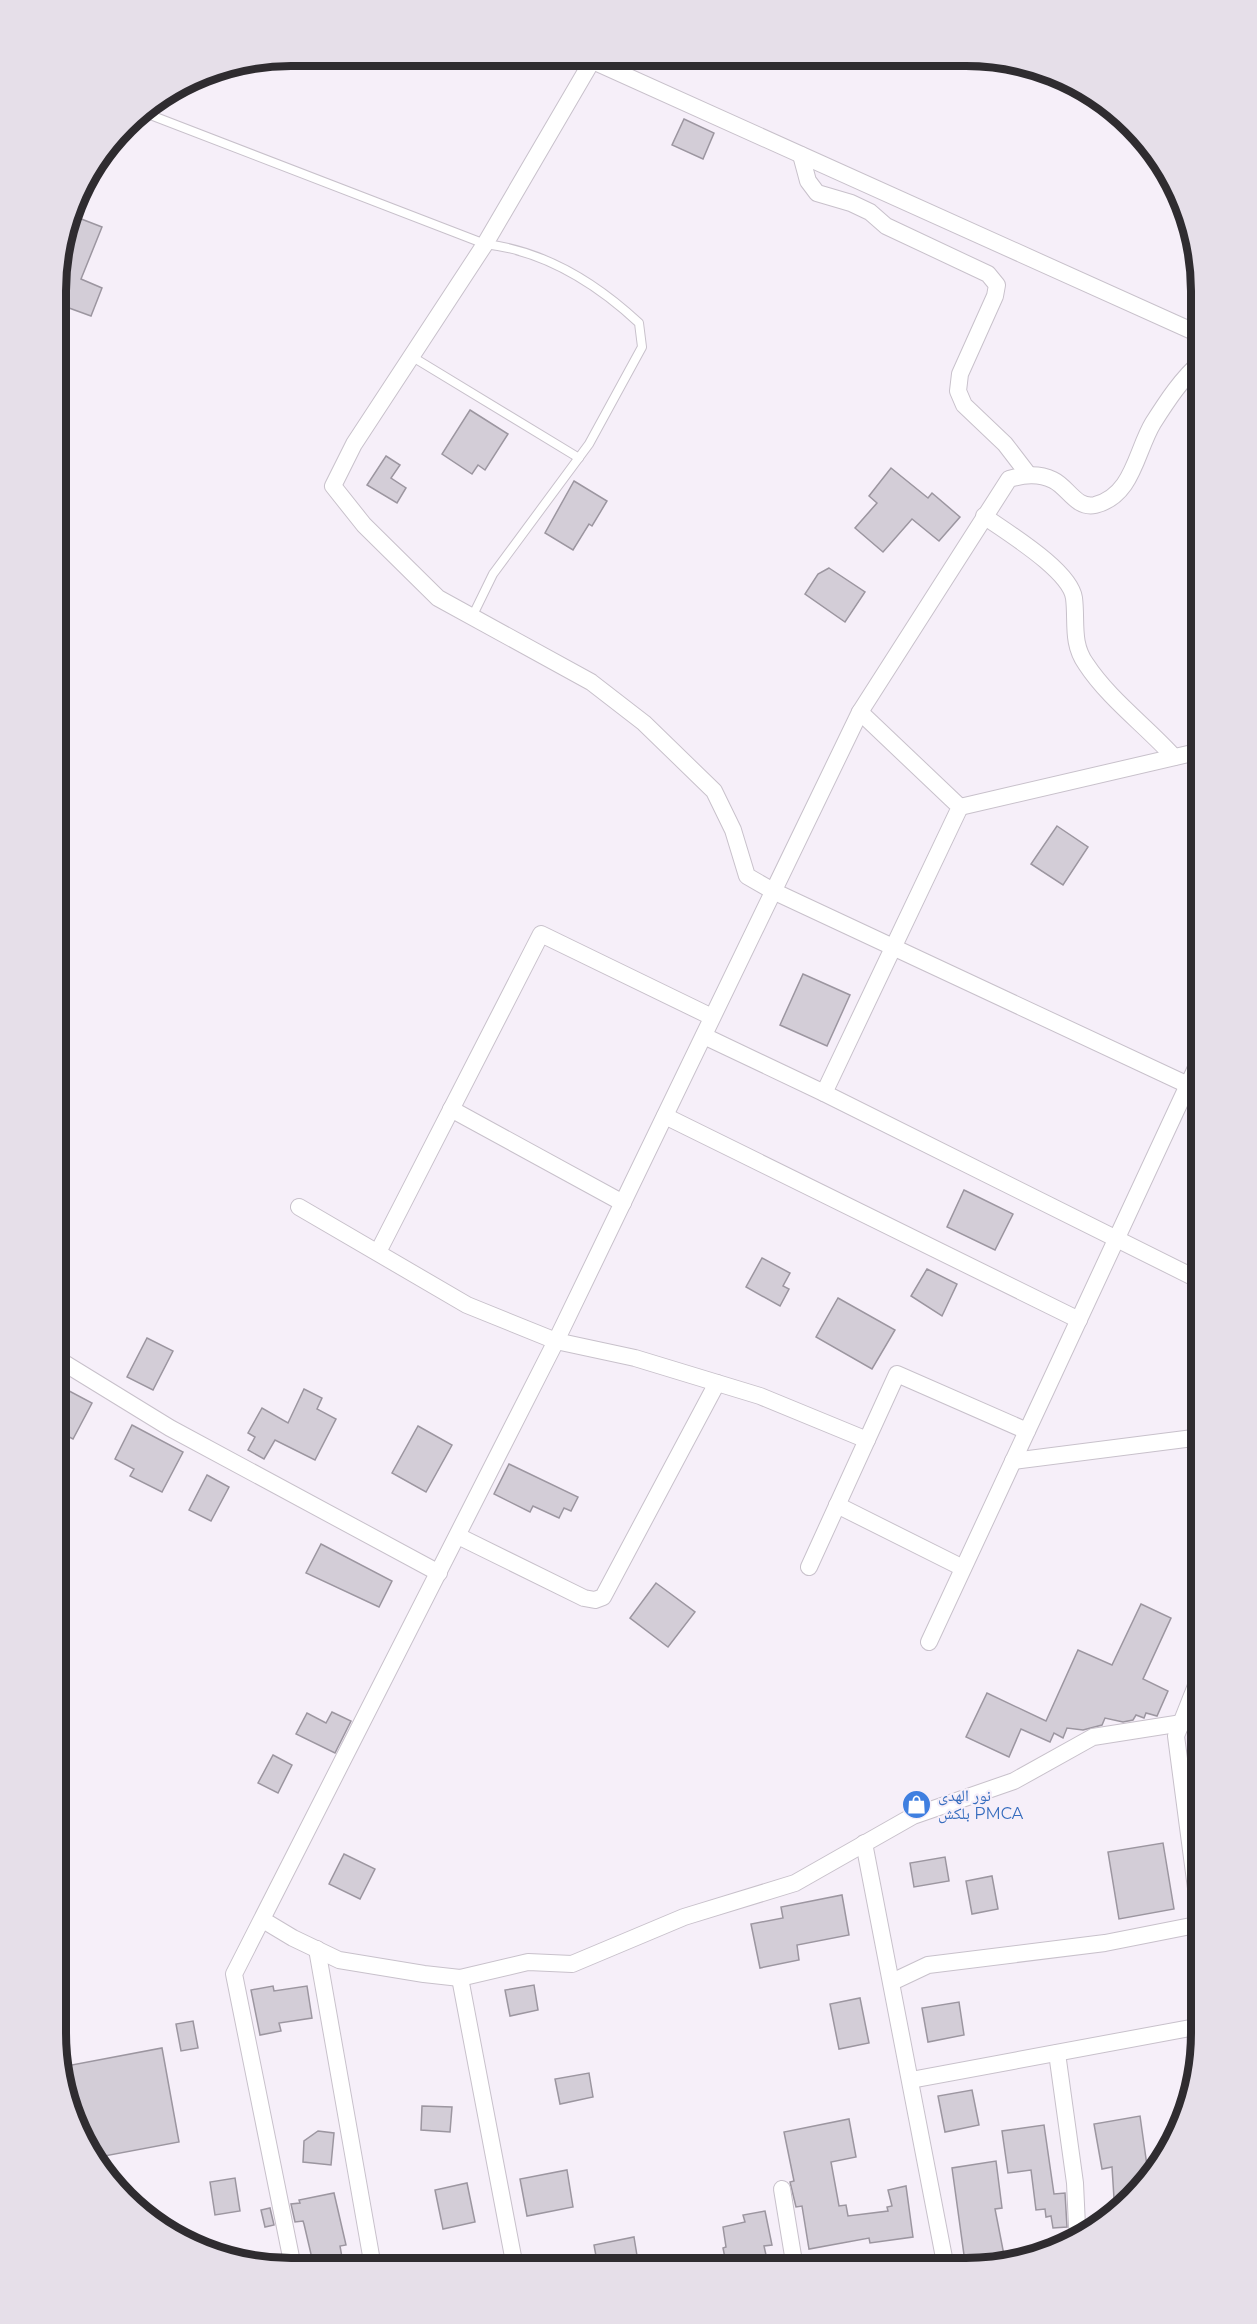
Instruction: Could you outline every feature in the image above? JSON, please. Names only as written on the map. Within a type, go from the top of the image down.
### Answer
[{"type":"street","points":[[584,66],[485,244],[354,444],[333,486],[364,525],[438,598],[591,682],[644,723],[714,791],[733,830],[747,876],[773,891],[1188,1085]]},
{"type":"street","points":[[604,66],[1191,329]]},
{"type":"street","points":[[801,155],[808,181],[817,193],[851,203],[870,212],[886,226],[988,274],[997,285],[995,296],[960,374],[958,391],[964,405],[1005,444],[1028,474]]},
{"type":"street","points":[[291,2258],[234,1974],[556,1341],[860,712],[1009,479],[1028,474],[1055,481],[1074,498],[1089,506],[1106,502],[1128,482],[1152,424],[1191,370]]},
{"type":"street","points":[[984,516],[1030,549],[1062,576],[1074,595],[1076,642],[1085,664],[1174,757]]},
{"type":"street","points":[[860,712],[960,807]]},
{"type":"street","points":[[960,807],[1191,753]]},
{"type":"street","points":[[824,1093],[960,807]]},
{"type":"street","points":[[378,1252],[541,934],[712,1017]]},
{"type":"street","points":[[704,1036],[824,1093],[1191,1276]]},
{"type":"street","points":[[929,1642],[1191,1079]]},
{"type":"street","points":[[451,1109],[623,1203]]},
{"type":"street","points":[[665,1116],[1079,1320]]},
{"type":"street","points":[[299,1207],[467,1305],[556,1341],[635,1358],[760,1396],[867,1440]]},
{"type":"street","points":[[66,1364],[170,1428],[439,1573]]},
{"type":"street","points":[[809,1567],[897,1374],[1027,1431]]},
{"type":"street","points":[[458,1536],[584,1598],[595,1600],[603,1597],[717,1383]]},
{"type":"street","points":[[1013,1461],[1191,1438]]},
{"type":"street","points":[[837,1505],[963,1568]]},
{"type":"street","points":[[1191,1699],[1176,1736],[1191,1849]]},
{"type":"street","points":[[263,1920],[339,1960],[460,1978],[528,1962],[572,1964],[684,1917],[795,1882],[913,1816],[1014,1781],[1093,1737],[1191,1721]]},
{"type":"street","points":[[864,1843],[944,2258]]},
{"type":"street","points":[[892,1982],[928,1965],[1104,1943],[1191,1927]]},
{"type":"street","points":[[317,1949],[371,2258]]},
{"type":"street","points":[[460,1978],[513,2258]]},
{"type":"street","points":[[911,2080],[1191,2028]]},
{"type":"street","points":[[1058,2053],[1075,2183],[1077,2226],[1080,2227]]},
{"type":"street","points":[[782,2189],[793,2258]]},
{"type":"lane","points":[[151,115],[485,244],[512,247],[560,265],[610,296],[639,323],[642,347],[579,458],[493,574],[472,617]]},
{"type":"lane","points":[[411,356],[579,458]]},
{"type":"building","points":[[684,119],[714,133],[703,159],[672,145]]},
{"type":"building","points":[[78,218],[102,227],[81,279],[102,288],[91,316],[69,308],[66,316],[66,276],[70,247]]},
{"type":"building","points":[[470,410],[508,434],[485,470],[478,465],[472,474],[442,454]]},
{"type":"building","points":[[386,456],[400,465],[391,478],[406,488],[397,503],[367,485]]},
{"type":"building","points":[[891,468],[928,498],[932,493],[960,517],[939,541],[912,519],[883,552],[855,528],[877,503],[869,496]]},
{"type":"building","points":[[574,481],[607,501],[592,526],[589,524],[573,550],[545,533]]},
{"type":"building","points":[[829,568],[865,592],[845,622],[805,594],[818,574]]},
{"type":"building","points":[[1057,826],[1088,847],[1063,885],[1031,864]]},
{"type":"building","points":[[803,974],[850,995],[827,1046],[780,1025]]},
{"type":"building","points":[[964,1190],[1013,1214],[995,1250],[947,1227]]},
{"type":"building","points":[[762,1258],[790,1273],[783,1286],[789,1289],[780,1306],[746,1287]]},
{"type":"building","points":[[927,1269],[957,1284],[942,1316],[911,1296]]},
{"type":"building","points":[[838,1298],[895,1330],[872,1369],[816,1337]]},
{"type":"building","points":[[147,1338],[173,1351],[153,1390],[127,1377]]},
{"type":"building","points":[[66,1389],[92,1403],[73,1439],[66,1435]]},
{"type":"building","points":[[304,1389],[322,1398],[317,1409],[336,1419],[315,1460],[275,1440],[264,1459],[248,1450],[255,1437],[248,1433],[262,1408],[288,1423]]},
{"type":"building","points":[[132,1425],[183,1452],[162,1492],[130,1476],[134,1469],[115,1459]]},
{"type":"building","points":[[418,1426],[452,1445],[426,1492],[392,1473]]},
{"type":"building","points":[[509,1464],[578,1497],[571,1511],[564,1508],[559,1518],[533,1506],[530,1512],[494,1494]]},
{"type":"building","points":[[207,1475],[229,1487],[211,1521],[189,1510]]},
{"type":"building","points":[[321,1544],[392,1581],[379,1607],[306,1573]]},
{"type":"building","points":[[656,1583],[695,1612],[668,1647],[630,1618]]},
{"type":"building","points":[[1141,1604],[1171,1618],[1143,1679],[1168,1691],[1157,1716],[1146,1713],[1144,1718],[1136,1715],[1133,1720],[1123,1722],[1105,1718],[1102,1725],[1083,1730],[1067,1728],[1063,1738],[1054,1733],[1050,1742],[1021,1729],[1009,1757],[966,1737],[987,1693],[1046,1721],[1078,1650],[1112,1665]]},
{"type":"building","points":[[332,1712],[351,1721],[335,1753],[296,1734],[307,1713],[326,1723]]},
{"type":"building","points":[[273,1755],[292,1765],[278,1793],[258,1783]]},
{"type":"building","points":[[1163,1843],[1174,1909],[1119,1919],[1108,1852]]},
{"type":"building","points":[[344,1854],[375,1869],[360,1899],[329,1884]]},
{"type":"building","points":[[945,1857],[949,1881],[914,1887],[910,1863]]},
{"type":"building","points":[[992,1876],[998,1909],[972,1914],[966,1881]]},
{"type":"building","points":[[842,1895],[849,1935],[797,1945],[799,1960],[760,1968],[751,1924],[783,1918],[781,1907]]},
{"type":"building","points":[[534,1985],[538,2010],[510,2016],[505,1990]]},
{"type":"building","points":[[273,1986],[274,1991],[307,1986],[312,2018],[279,2023],[281,2031],[260,2035],[251,1990]]},
{"type":"building","points":[[860,1998],[869,2043],[839,2049],[830,2004]]},
{"type":"building","points":[[959,2002],[964,2035],[928,2042],[922,2008]]},
{"type":"building","points":[[193,2021],[198,2048],[181,2051],[176,2024]]},
{"type":"building","points":[[162,2048],[179,2142],[103,2156],[83,2119],[68,2066]]},
{"type":"building","points":[[589,2073],[593,2097],[560,2104],[555,2079]]},
{"type":"building","points":[[972,2090],[979,2125],[945,2132],[938,2096]]},
{"type":"building","points":[[422,2106],[452,2107],[450,2132],[421,2130]]},
{"type":"building","points":[[1140,2116],[1147,2167],[1114,2202],[1112,2167],[1102,2169],[1094,2124]]},
{"type":"building","points":[[849,2119],[856,2157],[831,2162],[839,2206],[846,2205],[848,2216],[888,2211],[887,2207],[892,2206],[888,2190],[906,2186],[913,2237],[870,2243],[869,2238],[809,2249],[802,2206],[796,2207],[790,2182],[794,2181],[784,2132]]},
{"type":"building","points":[[1044,2125],[1054,2194],[1065,2193],[1067,2227],[1053,2228],[1051,2216],[1046,2217],[1045,2209],[1036,2210],[1031,2170],[1008,2173],[1002,2131]]},
{"type":"building","points":[[318,2131],[334,2133],[331,2165],[303,2162],[304,2141]]},
{"type":"building","points":[[996,2161],[1002,2208],[995,2209],[1004,2255],[964,2258],[952,2168]]},
{"type":"building","points":[[567,2170],[573,2207],[527,2216],[520,2179]]},
{"type":"building","points":[[235,2178],[240,2211],[215,2215],[210,2182]]},
{"type":"building","points":[[467,2183],[475,2222],[443,2229],[435,2190]]},
{"type":"building","points":[[334,2193],[346,2245],[340,2246],[342,2258],[312,2258],[303,2221],[295,2222],[291,2204],[300,2203],[299,2200]]},
{"type":"building","points":[[270,2208],[274,2225],[265,2227],[261,2210]]},
{"type":"building","points":[[765,2211],[772,2245],[764,2246],[766,2255],[751,2258],[725,2258],[723,2227],[745,2222],[743,2215]]},
{"type":"building","points":[[634,2237],[637,2258],[596,2258],[594,2245]]},
{"type":"place","name":"نور الهدى بلكش PMCA","points":[[917,1804]]}]
